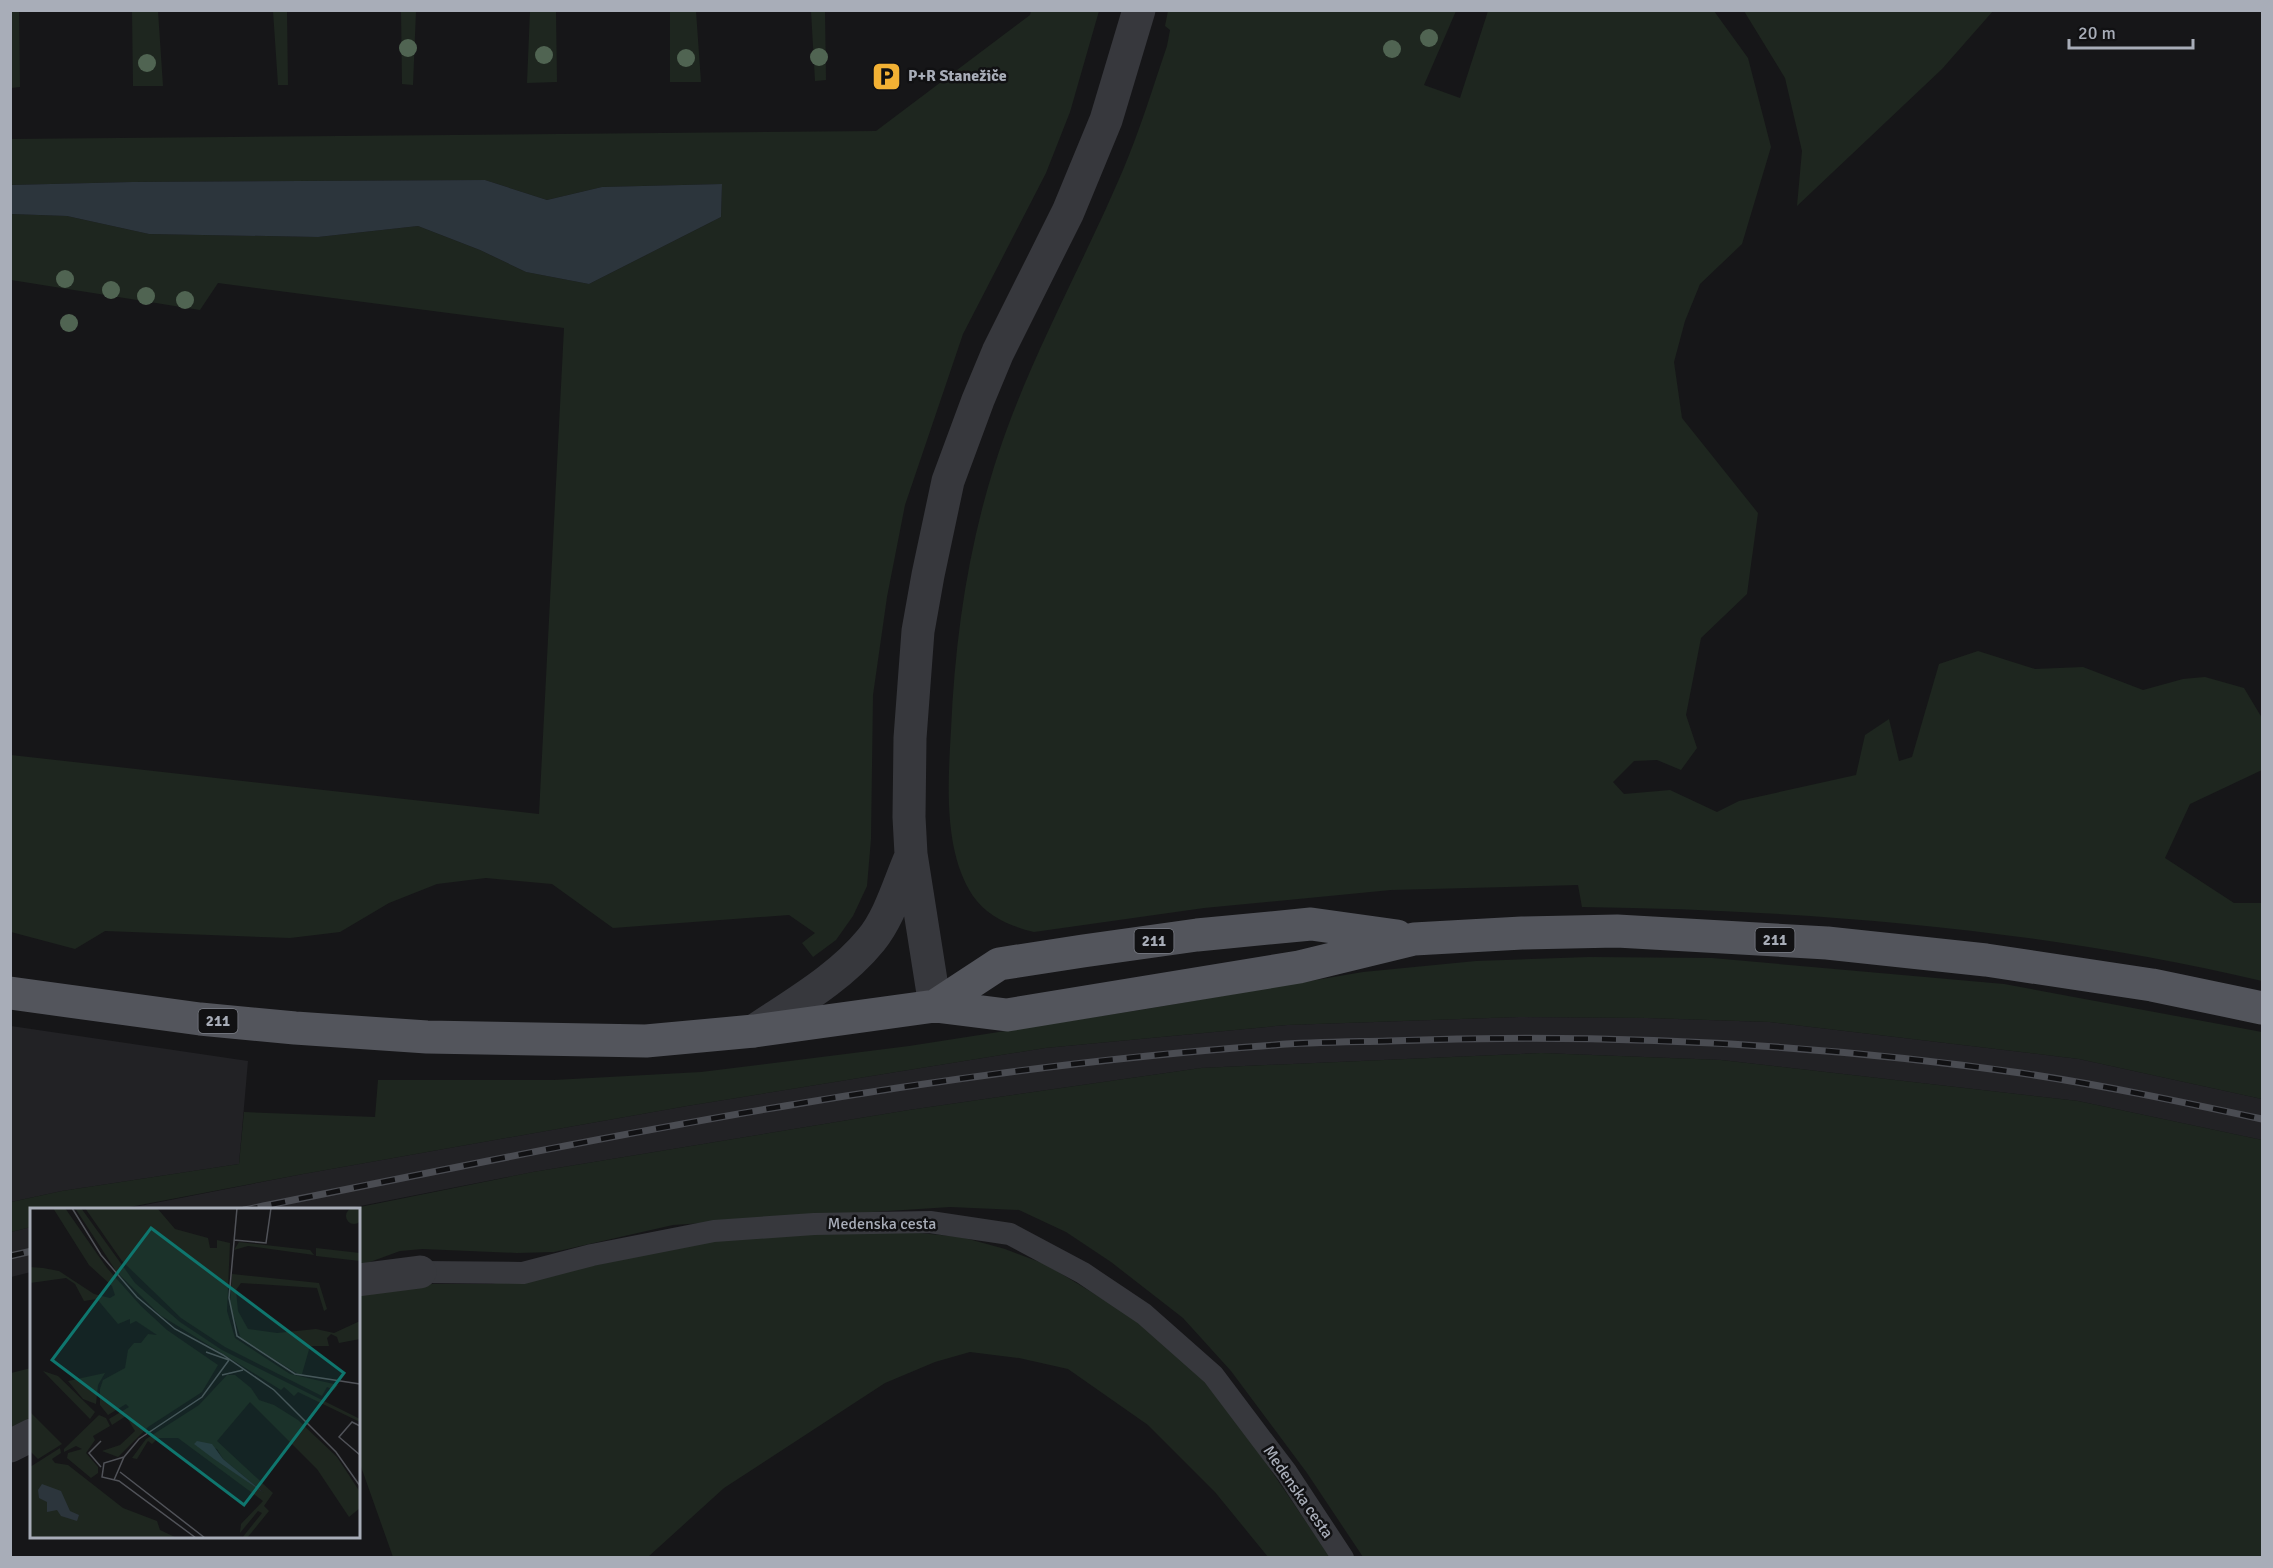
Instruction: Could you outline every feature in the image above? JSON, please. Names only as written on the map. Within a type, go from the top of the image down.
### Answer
[{"type":"main road","name":"211","points":[[935,1006],[999,964],[1197,935],[1311,924],[1414,939]]},
{"type":"main road","name":"211","points":[[10,993],[200,1019],[427,1037],[646,1041],[754,1031],[935,1006],[1007,1015],[1299,967],[1414,939],[1617,931],[1827,943],[1986,960],[2128,981],[2262,1008]]},
{"type":"street","points":[[935,1006],[911,854],[909,738],[918,631],[948,481],[998,352],[1068,212],[1106,120],[1139,10]]},
{"type":"street","points":[[754,1031],[846,966],[872,938],[892,902],[911,854]]},
{"type":"street","name":"Medenska cesta","points":[[360,1280],[420,1272]]},
{"type":"street","points":[[10,1446],[30,1436]]},
{"type":"lane","name":"Medenska cesta","points":[[420,1272],[523,1273],[592,1255],[714,1231],[814,1224],[930,1222],[1010,1234],[1083,1273],[1144,1314],[1213,1375],[1287,1473],[1342,1557]]},
{"type":"shaded area","points":[[10,11],[19,11],[20,87],[11,88]]},
{"type":"shaded area","points":[[132,11],[158,11],[163,86],[133,86]]},
{"type":"shaded area","points":[[273,11],[287,11],[288,85],[278,85]]},
{"type":"shaded area","points":[[401,11],[416,11],[413,85],[402,84]]},
{"type":"shaded area","points":[[530,11],[556,11],[557,82],[527,83]]},
{"type":"shaded area","points":[[670,11],[696,11],[701,82],[670,82]]},
{"type":"shaded area","points":[[811,11],[825,11],[826,80],[815,81]]},
{"type":"shaded area","points":[[1031,11],[1099,11],[1070,112],[1046,173],[963,334],[905,505],[887,597],[873,695],[871,839],[867,886],[853,916],[836,940],[813,957],[802,943],[815,933],[789,915],[613,928],[552,884],[486,878],[437,884],[389,903],[340,932],[290,938],[105,931],[75,949],[11,932],[11,755],[539,814],[564,328],[218,283],[200,310],[11,280],[11,214],[67,216],[149,234],[318,237],[418,226],[480,250],[526,272],[589,284],[721,217],[722,184],[602,187],[547,200],[485,180],[11,185],[10,139],[876,131],[1030,15]]},
{"type":"shaded area","points":[[1168,11],[1456,11],[1424,85],[1460,98],[1488,11],[1714,11],[1748,58],[1771,147],[1742,244],[1700,284],[1685,321],[1674,362],[1682,418],[1758,513],[1747,594],[1701,638],[1686,715],[1697,748],[1681,770],[1657,760],[1634,761],[1613,782],[1624,794],[1670,790],[1717,812],[1739,801],[1856,775],[1865,735],[1889,719],[1899,761],[1912,757],[1939,664],[1978,651],[2035,669],[2083,667],[2143,690],[2183,679],[2205,677],[2244,688],[2262,718],[2262,770],[2190,804],[2165,858],[2234,903],[2262,903],[2262,981],[2094,948],[1924,926],[1753,913],[1582,907],[1578,885],[1391,890],[1204,908],[1034,932],[1008,924],[985,910],[973,896],[956,858],[949,794],[953,697],[959,630],[976,532],[994,467],[1022,391],[1107,207],[1141,124],[1167,46],[1170,30],[1165,26]]},
{"type":"shaded area","points":[[1744,11],[1993,11],[1942,69],[1797,206],[1802,151],[1785,78]]},
{"type":"shaded area","points":[[485,180],[547,200],[602,187],[722,184],[721,217],[589,284],[526,272],[480,250],[418,226],[318,237],[149,234],[67,216],[11,214],[11,185]]},
{"type":"shaded area","points":[[1589,957],[1712,958],[2004,984],[2262,1032],[2262,1099],[2079,1059],[1770,1022],[1518,1017],[1287,1025],[1045,1048],[687,1106],[124,1208],[30,1208],[30,1227],[11,1232],[11,1202],[62,1191],[239,1164],[244,1112],[375,1117],[378,1080],[554,1080],[701,1072],[909,1046],[1363,972],[1476,961]]},
{"type":"shaded area","points":[[1518,1017],[1770,1022],[2079,1059],[2262,1099],[2262,1140],[2078,1101],[1721,1060],[1541,1053],[1201,1068],[909,1110],[533,1172],[350,1208],[129,1208],[303,1174],[687,1106],[1045,1048],[1287,1025]]},
{"type":"shaded area","points":[[11,1026],[248,1061],[239,1164],[62,1191],[11,1202]]},
{"type":"shaded area","points":[[1541,1053],[1721,1060],[2078,1101],[2262,1140],[2262,1557],[1363,1557],[1307,1473],[1231,1371],[1183,1318],[1111,1262],[1066,1232],[1019,1210],[950,1207],[673,1225],[554,1252],[517,1253],[422,1249],[400,1251],[360,1266],[360,1208],[355,1208],[533,1172],[909,1110],[1201,1068]]},
{"type":"shaded area","points":[[30,1227],[30,1272],[11,1277],[10,1232]]},
{"type":"shaded area","points":[[898,1231],[961,1237],[1005,1249],[1045,1264],[1128,1314],[1200,1376],[1242,1428],[1330,1557],[1268,1557],[1215,1492],[1148,1425],[1068,1369],[1019,1358],[970,1352],[935,1362],[885,1383],[724,1488],[648,1557],[393,1557],[360,1464],[360,1294],[420,1284],[491,1284],[582,1268],[721,1238]]},
{"type":"shaded area","points":[[30,1368],[30,1418],[11,1429],[11,1373]]},
{"type":"railway","points":[[254,1208],[500,1158],[886,1090],[1015,1071],[1145,1056],[1303,1043],[1547,1038],[1705,1043],[1863,1054],[2021,1073],[2112,1088],[2262,1119]]},
{"type":"railway","points":[[10,1256],[30,1251]]},
{"type":"place","name":"P+R Stanežiče","points":[[887,76]]}]
